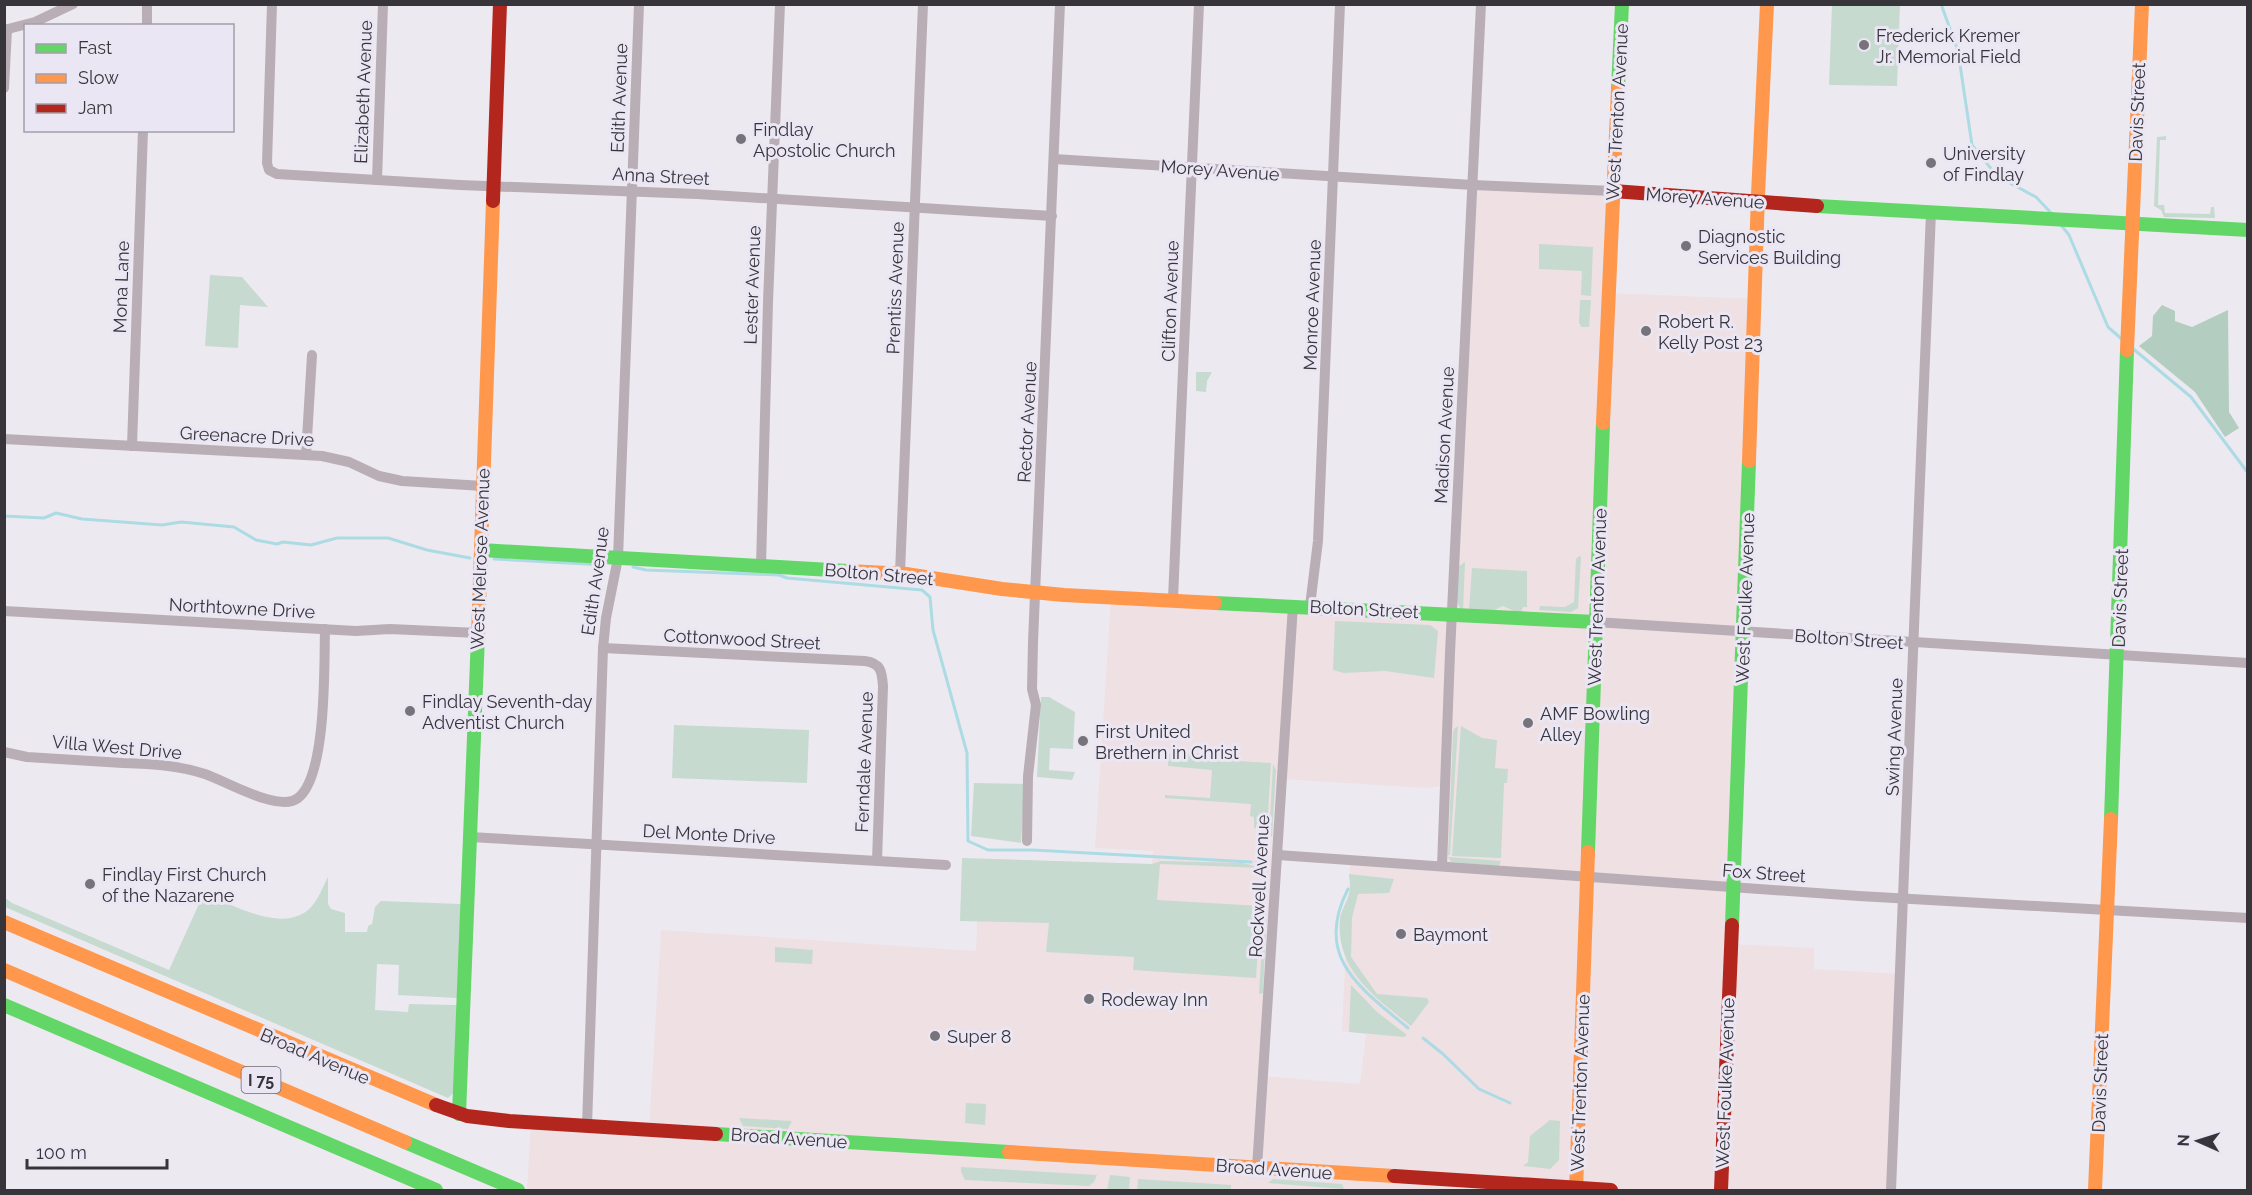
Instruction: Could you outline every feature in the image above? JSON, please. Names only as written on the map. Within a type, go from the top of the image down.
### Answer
[{"type":"main road","name":"West Melrose Avenue","points":[[459,1114],[500,4]]},
{"type":"main road","name":"West Trenton Avenue","points":[[1576,1189],[1595,622],[1622,4]]},
{"type":"main road","name":"West Foulke Avenue","points":[[1721,1191],[1767,4]]},
{"type":"main road","name":"Davis Street","points":[[2095,1191],[2142,4]]},
{"type":"main road","name":"Morey Avenue","points":[[1613,191],[2048,220],[2247,230]]},
{"type":"main road","name":"Bolton Street","points":[[481,550],[900,573],[1035,592],[1595,622]]},
{"type":"main road","name":"Broad Avenue","points":[[4,922],[415,1098],[459,1114],[509,1121],[1611,1191]]},
{"type":"main road","name":"I 75","points":[[4,970],[518,1191]]},
{"type":"main road","name":"I 75","points":[[4,1005],[436,1191]]},
{"type":"street","points":[[27,24],[74,4]]},
{"type":"street","points":[[147,4],[147,24]]},
{"type":"street","name":"Anna Street","points":[[272,4],[267,163],[270,170],[282,174],[1052,216]]},
{"type":"street","name":"Elizabeth Avenue","points":[[377,180],[383,4]]},
{"type":"street","name":"Edith Avenue","points":[[587,1126],[603,648],[606,618],[618,558],[639,4]]},
{"type":"street","name":"Lester Avenue","points":[[761,566],[780,4]]},
{"type":"street","name":"Prentiss Avenue","points":[[900,573],[923,4]]},
{"type":"street","name":"Rector Avenue","points":[[1027,841],[1028,776],[1035,705],[1032,689],[1035,592],[1060,4]]},
{"type":"street","name":"Clifton Avenue","points":[[1173,599],[1199,4]]},
{"type":"street","name":"Monroe Avenue","points":[[1310,606],[1318,541],[1340,4]]},
{"type":"street","name":"Madison Avenue","points":[[1442,866],[1480,4]]},
{"type":"street","points":[[4,88],[6,29],[24,25]]},
{"type":"street","name":"Mona Lane","points":[[132,446],[143,132]]},
{"type":"street","name":"Morey Avenue","points":[[1054,159],[1333,177],[1613,191]]},
{"type":"street","name":"Swing Avenue","points":[[1892,1191],[1931,212]]},
{"type":"street","points":[[306,455],[312,355]]},
{"type":"street","name":"Greenacre Drive","points":[[4,439],[306,455],[336,459],[380,476],[402,481],[483,486]]},
{"type":"street","name":"Rockwell Avenue","points":[[1257,1168],[1293,605]]},
{"type":"street","name":"Northtowne Drive","points":[[4,611],[356,631],[390,629],[478,633]]},
{"type":"street","name":"Bolton Street","points":[[1595,622],[2247,663]]},
{"type":"street","name":"Villa West Drive","points":[[4,752],[27,756],[179,767],[206,774],[277,803],[291,803],[297,800],[306,789],[317,757],[322,715],[325,629]]},
{"type":"street","name":"Cottonwood Street","points":[[603,648],[865,661],[878,666]]},
{"type":"street","name":"Ferndale Avenue","points":[[877,861],[884,686],[882,673],[878,666]]},
{"type":"street","name":"Del Monte Drive","points":[[470,837],[946,865]]},
{"type":"street","name":"Fox Street","points":[[1278,855],[1733,887],[2247,918]]},
{"type":"shaded area","points":[[1473,185],[1613,191],[1609,293],[1755,299],[1731,944],[1814,948],[1814,969],[1901,974],[1892,1190],[527,1190],[531,1122],[649,1129],[661,930],[976,951],[980,859],[1152,864],[1153,851],[1095,848],[1111,597],[1452,614]],"holes":[[[1282,779],[1426,788],[1445,786],[1442,866],[1350,860],[1342,1031],[1366,1034],[1360,1084],[1264,1076]]]},
{"type":"green space","name":"Frederick Kremer Jr. Memorial Field","points":[[1832,5],[1900,5],[1897,86],[1829,85]]},
{"type":"green space","points":[[2166,136],[2166,140],[2160,140],[2158,205],[2164,205],[2165,213],[2210,214],[2211,207],[2214,207],[2215,218],[2164,217],[2161,210],[2154,206],[2157,137]]},
{"type":"green space","points":[[1539,244],[1593,247],[1591,296],[1581,295],[1582,271],[1539,269]]},
{"type":"green space","points":[[210,275],[242,277],[268,307],[240,305],[238,348],[205,346]]},
{"type":"green space","points":[[1580,300],[1591,300],[1589,327],[1581,327],[1579,322]]},
{"type":"green space","points":[[2162,305],[2175,311],[2175,321],[2192,327],[2228,310],[2229,412],[2239,428],[2225,437],[2195,392],[2139,346],[2152,336],[2153,316]]},
{"type":"green space","points":[[1196,372],[1212,372],[1207,381],[1206,392],[1196,391]]},
{"type":"green space","points":[[1581,557],[1578,608],[1571,612],[1539,610],[1540,606],[1565,607],[1574,602],[1576,559]]},
{"type":"green space","points":[[1465,562],[1463,611],[1457,601],[1456,590],[1459,566]]},
{"type":"green space","points":[[1472,568],[1527,571],[1527,607],[1523,607],[1521,612],[1503,606],[1492,611],[1469,610]]},
{"type":"green space","points":[[1335,621],[1430,625],[1438,631],[1434,678],[1385,671],[1344,673],[1333,670]]},
{"type":"green space","points":[[1041,697],[1049,697],[1075,712],[1073,749],[1050,748],[1049,770],[1075,772],[1072,780],[1037,777]]},
{"type":"green space","points":[[674,725],[809,730],[807,783],[672,778]]},
{"type":"green space","points":[[1458,726],[1450,855],[1448,855],[1453,733]]},
{"type":"green space","points":[[1461,726],[1482,738],[1497,740],[1495,768],[1508,769],[1507,783],[1504,783],[1501,858],[1452,856]]},
{"type":"green space","points":[[1172,752],[1203,754],[1203,759],[1271,763],[1267,829],[1254,828],[1254,817],[1250,816],[1251,804],[1165,798],[1165,795],[1210,798],[1212,770],[1168,766],[1168,755]]},
{"type":"green space","points":[[1273,764],[1276,770],[1272,836],[1269,837]]},
{"type":"green space","points":[[974,783],[1025,784],[1021,843],[971,836]]},
{"type":"green space","points":[[1256,853],[1265,853],[1264,868],[1160,864],[1157,900],[1261,906],[1256,978],[1133,970],[1134,957],[1046,952],[1049,923],[960,921],[962,858],[1152,864],[1161,861],[1243,863],[1254,866]]},
{"type":"green space","points":[[1448,857],[1501,861],[1499,866],[1451,862]]},
{"type":"green space","points":[[1349,874],[1394,879],[1389,893],[1358,894],[1352,918],[1351,957],[1377,994],[1427,998],[1429,1002],[1411,1026],[1384,1005],[1360,981],[1344,953],[1340,937],[1340,919],[1350,892]]},
{"type":"green space","points":[[328,877],[328,904],[331,909],[345,913],[345,932],[367,932],[368,926],[372,924],[375,907],[381,901],[460,904],[462,906],[459,995],[457,998],[398,995],[399,965],[377,964],[375,1010],[408,1012],[409,1004],[456,1005],[458,1007],[453,1093],[448,1098],[5,907],[4,897],[12,903],[169,970],[204,893],[259,915],[288,918],[301,915],[312,906]]},
{"type":"green space","points":[[1264,908],[1267,910],[1263,993],[1259,994]]},
{"type":"green space","points":[[775,947],[813,950],[812,964],[775,962]]},
{"type":"green space","points":[[1351,985],[1377,1012],[1407,1035],[1404,1037],[1349,1032]]},
{"type":"green space","points":[[966,1103],[986,1104],[985,1125],[965,1123]]},
{"type":"green space","points":[[739,1118],[792,1121],[788,1129],[743,1126]]},
{"type":"green space","points":[[1550,1120],[1560,1121],[1559,1160],[1550,1169],[1523,1166],[1528,1162],[1530,1136]]},
{"type":"green space","points":[[961,1167],[1097,1175],[1089,1186],[965,1180]]},
{"type":"green space","points":[[1110,1175],[1130,1177],[1129,1190],[1107,1190]]},
{"type":"green space","points":[[1138,1179],[1231,1185],[1231,1190],[1137,1190]]},
{"type":"green space","points":[[1273,1179],[1342,1184],[1344,1189],[1268,1183]]},
{"type":"waterway","points":[[1941,4],[1958,51],[1972,145],[1997,176],[2036,197],[2053,215]]},
{"type":"waterway","points":[[2061,225],[2069,235],[2108,327],[2124,341]]},
{"type":"waterway","points":[[2131,347],[2191,397],[2248,473]]},
{"type":"waterway","points":[[4,516],[44,518],[56,513],[82,519],[162,525],[181,522],[234,527],[256,540],[277,544],[283,542],[311,545],[337,538],[388,538],[427,550],[470,558]]},
{"type":"waterway","points":[[494,559],[604,565]]},
{"type":"waterway","points":[[633,567],[646,570],[779,575],[787,578],[922,590],[930,597],[933,630],[967,753],[968,841],[988,850],[1033,850],[1251,862]]},
{"type":"waterway","points":[[1348,889],[1339,913],[1336,934],[1339,952],[1347,969],[1359,984],[1373,999],[1408,1028]]},
{"type":"waterway","points":[[1423,1038],[1479,1089],[1510,1103]]},
{"type":"traffic: fast","points":[[1618,89],[1622,4]]},
{"type":"traffic: fast","points":[[1817,206],[2248,230]]},
{"type":"traffic: fast","points":[[2111,819],[2127,350]]},
{"type":"traffic: fast","points":[[1588,852],[1603,423]]},
{"type":"traffic: fast","points":[[1732,925],[1749,461]]},
{"type":"traffic: fast","points":[[481,550],[848,571]]},
{"type":"traffic: fast","points":[[1215,603],[1595,622]]},
{"type":"traffic: fast","points":[[459,1114],[478,636]]},
{"type":"traffic: fast","points":[[4,1005],[436,1190]]},
{"type":"traffic: fast","points":[[716,1134],[1009,1152]]},
{"type":"traffic: fast","points":[[405,1142],[518,1190]]},
{"type":"traffic: slow","points":[[1749,461],[1767,4]]},
{"type":"traffic: slow","points":[[2127,350],[2142,4]]},
{"type":"traffic: slow","points":[[1603,423],[1618,89]]},
{"type":"traffic: slow","points":[[478,636],[493,201]]},
{"type":"traffic: slow","points":[[848,571],[906,574],[1002,589],[1064,595],[1215,603]]},
{"type":"traffic: slow","points":[[2095,1190],[2111,819]]},
{"type":"traffic: slow","points":[[1576,1190],[1588,852]]},
{"type":"traffic: slow","points":[[4,922],[436,1105]]},
{"type":"traffic: slow","points":[[4,970],[405,1142]]},
{"type":"traffic: slow","points":[[1009,1152],[1394,1176]]},
{"type":"traffic: jam","points":[[493,201],[500,4]]},
{"type":"traffic: jam","points":[[1613,191],[1817,206]]},
{"type":"traffic: jam","points":[[1721,1190],[1732,925]]},
{"type":"traffic: jam","points":[[436,1105],[467,1116],[509,1121],[716,1134]]},
{"type":"traffic: jam","points":[[1394,1176],[1611,1190]]},
{"type":"place","name":"Frederick Kremer Jr. Memorial Field","points":[[1864,45]]},
{"type":"place","name":"Findlay Apostolic Church","points":[[741,139]]},
{"type":"place","name":"University of Findlay","points":[[1931,163]]},
{"type":"place","name":"Diagnostic Services Building","points":[[1686,246]]},
{"type":"place","name":"Robert R. Kelly Post 23","points":[[1646,331]]},
{"type":"place","name":"Findlay Seventh-day Adventist Church","points":[[410,711]]},
{"type":"place","name":"AMF Bowling Alley","points":[[1528,723]]},
{"type":"place","name":"First United Brethern in Christ","points":[[1083,741]]},
{"type":"place","name":"Findlay First Church of the Nazarene","points":[[90,884]]},
{"type":"place","name":"Baymont","points":[[1401,934]]},
{"type":"place","name":"Rodeway Inn","points":[[1089,999]]},
{"type":"place","name":"Super 8","points":[[935,1036]]}]
